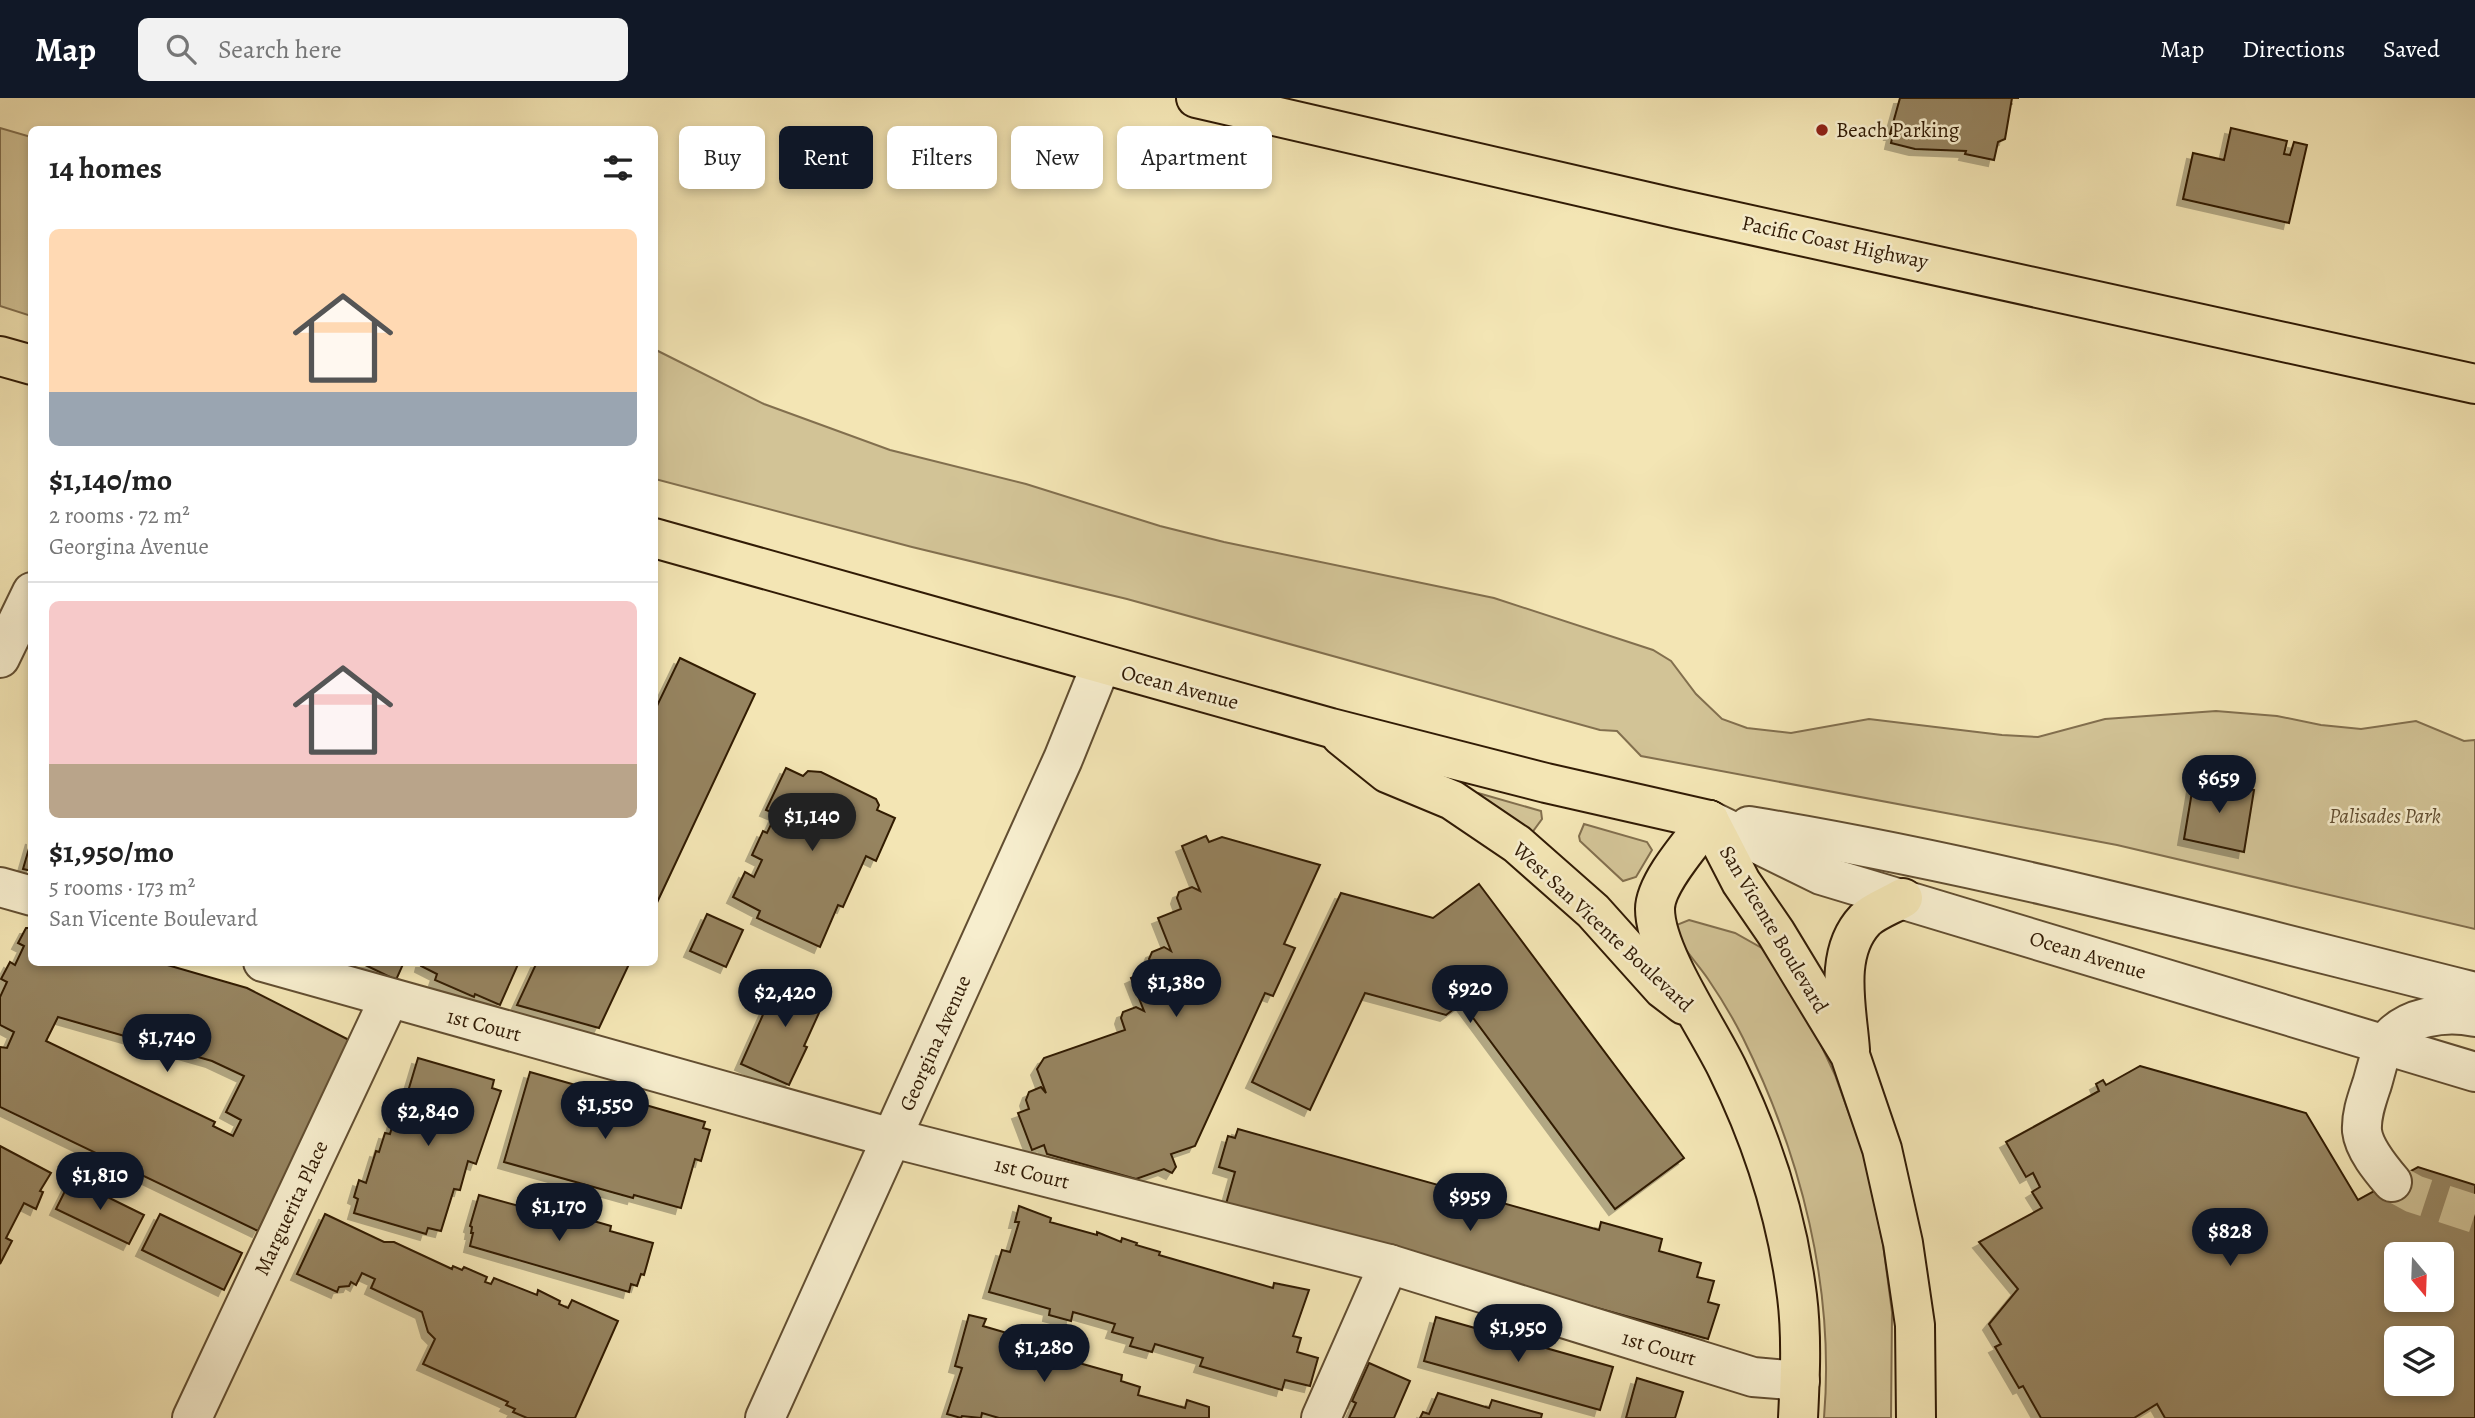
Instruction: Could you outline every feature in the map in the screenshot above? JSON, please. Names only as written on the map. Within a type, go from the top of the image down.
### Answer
[{"type":"main road","name":"Pacific Coast Highway","points":[[1196,98],[1665,206],[2475,384]]},
{"type":"main road","points":[[0,356],[28,364]]},
{"type":"main road","name":"Ocean Avenue","points":[[658,539],[1331,728],[1546,783],[1709,820]]},
{"type":"main road","name":"West San Vicente Boulevard","points":[[1331,728],[1387,773],[1452,800],[1517,844],[1593,911],[1663,989],[1698,1015]]},
{"type":"main road","name":"San Vicente Boulevard","points":[[1798,1418],[1800,1381],[1797,1296],[1780,1209],[1756,1132],[1726,1066],[1656,928],[1655,905],[1667,875],[1709,820],[1741,882],[1776,933],[1850,1055],[1882,1149],[1903,1243],[1915,1325],[1916,1418]]},
{"type":"main road","points":[[1850,1055],[1844,971],[1850,943],[1866,919],[1903,898]]},
{"type":"street","points":[[0,658],[28,600]]},
{"type":"street","name":"Georgina Avenue","points":[[765,1418],[1058,772],[1101,665]]},
{"type":"street","name":"Ocean Avenue","points":[[1709,820],[1821,874],[2475,1072]]},
{"type":"street","name":"Ocean Avenue","points":[[1709,820],[1847,843],[2090,896],[2475,992]]},
{"type":"street","points":[[0,887],[28,895]]},
{"type":"street","name":"1st Court","points":[[277,966],[892,1139],[1389,1264],[1753,1377],[1800,1381]]},
{"type":"street","name":"Marguerita Place","points":[[192,1418],[389,999]]},
{"type":"street","points":[[2392,1182],[2376,1163],[2362,1133],[2364,1107],[2385,1045],[2393,1033],[2420,1020],[2460,1014],[2475,1017]]},
{"type":"street","points":[[1321,1418],[1389,1264]]},
{"type":"green space","points":[[0,128],[28,136],[28,315],[0,306]]},
{"type":"green space","name":"Palisades Park","points":[[658,351],[764,404],[890,450],[1026,484],[1160,526],[1224,542],[1494,598],[1653,650],[1671,661],[1696,694],[1722,719],[1747,728],[1791,733],[1869,719],[2038,737],[2105,719],[2216,711],[2277,716],[2321,725],[2361,729],[2416,721],[2464,741],[2475,740],[2475,929],[2117,845],[1641,756],[1617,731],[1600,730],[1127,599],[912,547],[658,480]]},
{"type":"green space","points":[[1478,793],[1541,811],[1542,819],[1531,834],[1476,796]]},
{"type":"green space","points":[[1584,824],[1647,842],[1652,850],[1636,877],[1623,881],[1580,841],[1579,836]]},
{"type":"green space","points":[[1689,920],[1735,933],[1767,951],[1806,1013],[1835,1075],[1865,1158],[1883,1244],[1892,1312],[1891,1418],[1824,1418],[1824,1320],[1818,1271],[1797,1175],[1782,1128],[1743,1038],[1718,993],[1677,934],[1674,926]]},
{"type":"building","points":[[1900,98],[2012,98],[2005,139],[1998,142],[1994,160],[1965,154],[1966,151],[1915,149],[1891,143],[1893,134],[1890,134]]},
{"type":"building","points":[[2231,128],[2287,141],[2284,154],[2290,155],[2294,142],[2307,145],[2289,223],[2183,199],[2193,153],[2224,160]]},
{"type":"building","points":[[680,658],[755,694],[658,900],[658,704]]},
{"type":"building","points":[[786,768],[803,776],[808,771],[821,772],[876,799],[879,805],[877,810],[895,818],[876,861],[866,856],[843,907],[838,905],[820,947],[757,918],[760,911],[733,897],[745,872],[754,877],[762,860],[752,855],[763,831],[767,833],[776,814],[766,810]]},
{"type":"building","points":[[2194,780],[2254,790],[2244,852],[2184,839]]},
{"type":"building","points":[[1206,836],[1209,842],[1222,837],[1320,865],[1284,944],[1295,948],[1273,996],[1265,993],[1195,1146],[1171,1154],[1176,1167],[1172,1173],[1164,1169],[1136,1179],[1047,1154],[1044,1145],[1032,1150],[1018,1113],[1029,1109],[1026,1100],[1029,1092],[1041,1087],[1046,1093],[1037,1069],[1044,1058],[1125,1030],[1121,1018],[1123,1012],[1136,1007],[1144,1011],[1131,978],[1153,968],[1149,959],[1152,952],[1164,947],[1171,951],[1158,918],[1181,909],[1177,898],[1179,892],[1192,887],[1200,891],[1182,846]]},
{"type":"building","points":[[28,852],[28,870],[23,869]]},
{"type":"building","points":[[1479,884],[1684,1158],[1615,1209],[1462,1003],[1446,1015],[1365,993],[1310,1110],[1252,1082],[1341,893],[1433,918]]},
{"type":"building","points":[[707,914],[743,930],[726,967],[690,951]]},
{"type":"building","points":[[28,928],[28,966],[171,966],[247,988],[355,1043],[258,1231],[0,1107],[0,1047],[7,1048],[14,1032],[0,1025],[0,997],[7,982],[1,979],[10,962],[15,965],[24,946],[18,943]],"holes":[[[58,1017],[212,1061],[244,1076],[226,1112],[241,1120],[233,1136],[213,1126],[215,1122],[46,1041]]]},
{"type":"building","points":[[367,966],[402,966],[396,980]]},
{"type":"building","points":[[421,966],[517,966],[500,1005],[435,980],[437,974]]},
{"type":"building","points":[[535,966],[628,966],[599,1028],[517,1005]]},
{"type":"building","points":[[782,972],[828,993],[789,1085],[741,1064]]},
{"type":"building","points":[[418,1058],[494,1080],[492,1088],[501,1091],[476,1164],[468,1161],[460,1190],[454,1189],[441,1231],[428,1228],[426,1234],[354,1213],[358,1199],[354,1197],[359,1180],[366,1183],[376,1151],[379,1152],[385,1133],[390,1134],[396,1113],[399,1113],[404,1097],[406,1098]]},
{"type":"building","points":[[2140,1066],[2306,1113],[2358,1200],[2418,1167],[2475,1185],[2475,1418],[2165,1418],[2157,1404],[2134,1418],[2041,1418],[2023,1386],[2019,1388],[1995,1347],[2001,1344],[1989,1324],[2018,1289],[1979,1242],[2042,1208],[2032,1192],[2040,1187],[2033,1173],[2026,1177],[2006,1142],[2099,1091],[2096,1084],[2103,1080],[2106,1085]]},
{"type":"building","points":[[530,1072],[705,1122],[703,1128],[710,1130],[701,1161],[695,1159],[681,1208],[634,1195],[633,1198],[504,1162]]},
{"type":"building","points":[[1238,1129],[1599,1230],[1601,1222],[1662,1239],[1659,1251],[1701,1263],[1697,1277],[1714,1281],[1708,1302],[1719,1305],[1708,1339],[1226,1204],[1235,1172],[1219,1167],[1228,1136],[1235,1138]]},
{"type":"building","points":[[0,1146],[51,1173],[40,1191],[43,1192],[36,1209],[24,1203],[6,1238],[12,1241],[0,1264]]},
{"type":"building","points":[[71,1179],[144,1215],[129,1244],[56,1209]]},
{"type":"building","points":[[479,1195],[519,1206],[520,1201],[529,1203],[527,1208],[544,1208],[543,1211],[589,1224],[590,1220],[611,1226],[610,1231],[653,1243],[644,1275],[641,1274],[637,1286],[631,1284],[629,1292],[470,1246],[473,1233],[470,1226]]},
{"type":"building","points":[[1019,1206],[1051,1218],[1050,1222],[1097,1235],[1097,1232],[1121,1242],[1122,1238],[1160,1252],[1159,1255],[1273,1288],[1274,1283],[1309,1290],[1293,1336],[1301,1338],[1297,1352],[1318,1358],[1310,1386],[1285,1380],[1282,1390],[1200,1366],[1203,1358],[1155,1344],[1152,1352],[1130,1346],[1133,1338],[1112,1332],[1115,1324],[1073,1312],[1071,1321],[1049,1315],[1050,1309],[989,1292],[1002,1250],[1010,1252],[1019,1222],[1015,1222]]},
{"type":"building","points":[[160,1214],[242,1253],[224,1290],[142,1250]]},
{"type":"building","points":[[325,1214],[384,1242],[394,1242],[452,1269],[453,1266],[462,1270],[464,1267],[487,1277],[485,1282],[491,1284],[494,1278],[537,1295],[538,1290],[568,1308],[572,1300],[618,1321],[575,1418],[527,1418],[513,1412],[515,1409],[506,1405],[508,1402],[423,1364],[435,1339],[428,1332],[422,1312],[371,1288],[375,1279],[362,1273],[356,1285],[351,1282],[349,1286],[339,1287],[337,1292],[297,1274]]},
{"type":"building","points":[[969,1315],[986,1319],[983,1326],[1031,1340],[1029,1349],[1122,1375],[1121,1381],[1140,1387],[1138,1395],[1185,1408],[1187,1400],[1209,1407],[1209,1418],[999,1418],[982,1413],[981,1418],[961,1418],[947,1414],[962,1368],[955,1366]]},
{"type":"building","points":[[1436,1317],[1613,1367],[1600,1410],[1424,1361]]},
{"type":"building","points":[[1369,1363],[1410,1381],[1394,1418],[1349,1418],[1356,1403],[1352,1401]]},
{"type":"building","points":[[1637,1378],[1683,1392],[1675,1418],[1626,1418]]},
{"type":"building","points":[[1438,1393],[1489,1408],[1492,1400],[1542,1414],[1541,1418],[1420,1418],[1423,1412],[1429,1414]]},
{"type":"tunnel","points":[[2392,1182],[2414,1194],[2475,1214]]},
{"type":"place","name":"Beach Parking","points":[[1822,130]]}]
